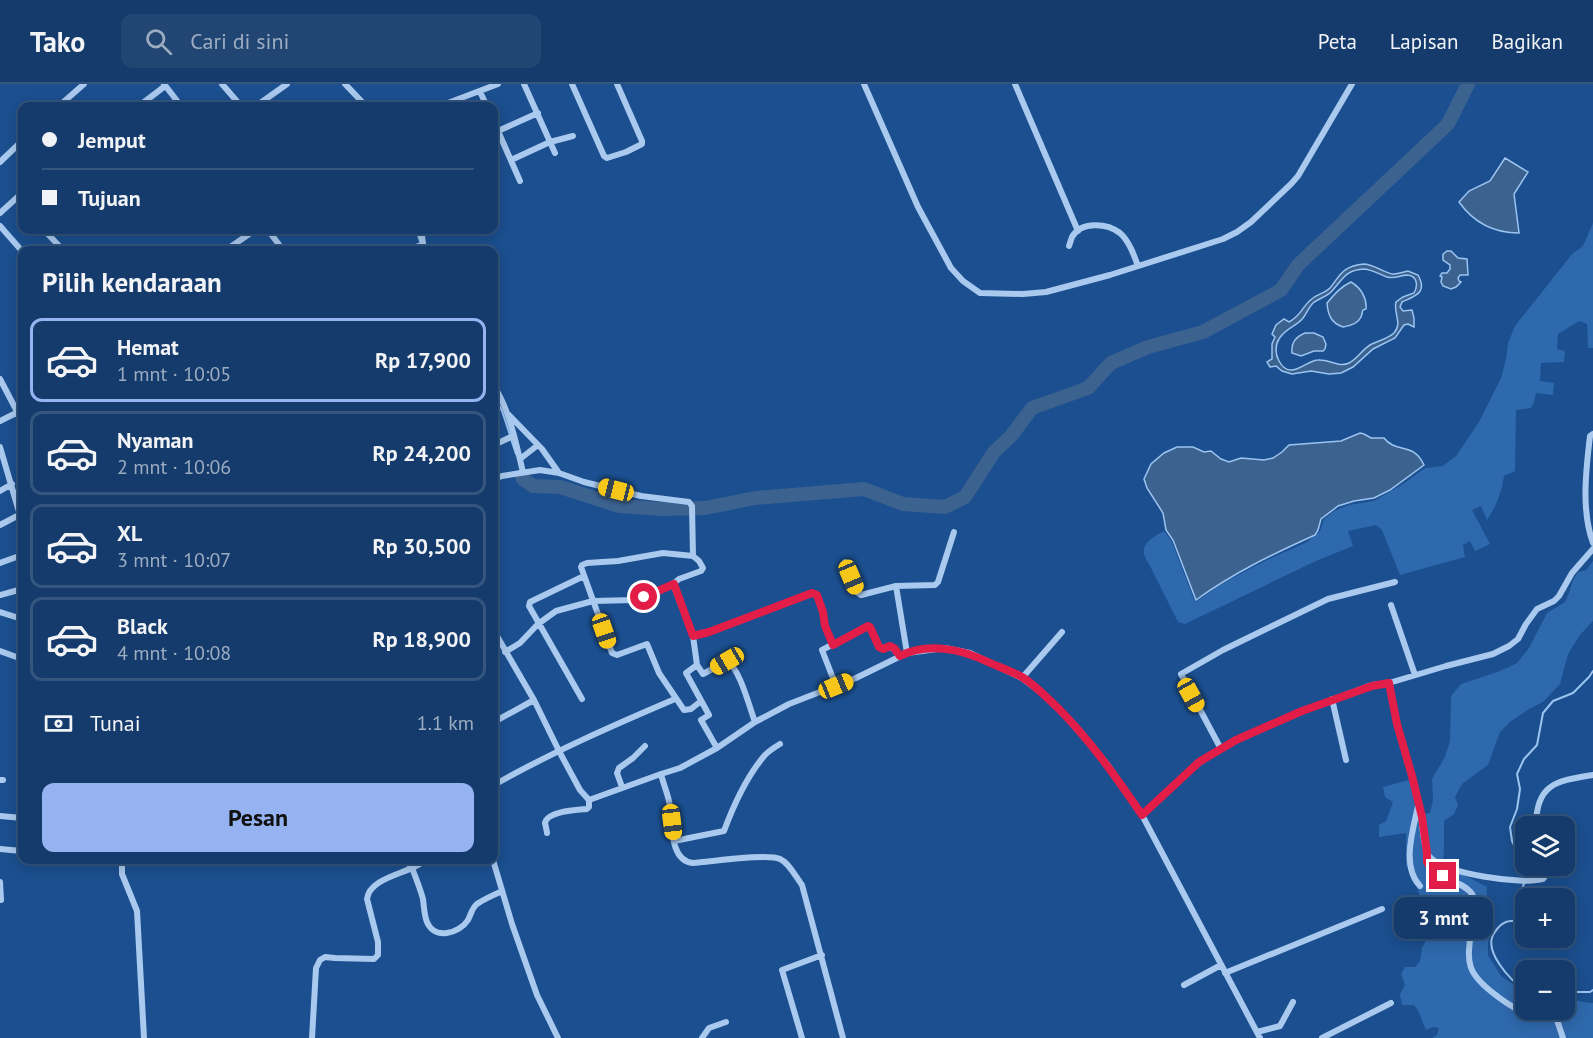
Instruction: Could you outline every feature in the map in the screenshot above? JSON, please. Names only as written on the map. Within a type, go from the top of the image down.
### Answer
[{"type":"street","points":[[64,102],[84,84]]},
{"type":"street","points":[[222,84],[238,102]]},
{"type":"street","points":[[262,102],[287,84]]},
{"type":"street","points":[[345,84],[362,102]]},
{"type":"street","points":[[451,102],[498,84]]},
{"type":"street","points":[[524,84],[555,153]]},
{"type":"street","points":[[572,84],[604,156],[607,158],[642,144],[617,84]]},
{"type":"street","points":[[864,84],[918,207],[951,268],[958,277],[977,292],[1023,294],[1046,292],[1138,266],[1223,239],[1237,232],[1258,216],[1298,176],[1352,84]]},
{"type":"street","points":[[1015,84],[1078,231]]},
{"type":"street","points":[[144,102],[164,85],[178,102]]},
{"type":"street","points":[[480,92],[485,102]]},
{"type":"street","points":[[520,181],[498,131],[537,113]]},
{"type":"street","points":[[511,160],[550,142],[573,136]]},
{"type":"street","points":[[0,162],[18,145]]},
{"type":"street","points":[[0,213],[16,198],[18,201]]},
{"type":"street","points":[[1070,246],[1073,236],[1078,231],[1089,226],[1102,225],[1119,232],[1130,247],[1138,266]]},
{"type":"street","points":[[0,226],[18,246]]},
{"type":"street","points":[[48,234],[59,246]]},
{"type":"street","points":[[232,246],[249,234]]},
{"type":"street","points":[[0,379],[18,412],[0,421]]},
{"type":"street","points":[[498,395],[506,412],[523,472]]},
{"type":"street","points":[[506,412],[538,445],[559,473]]},
{"type":"street","points":[[1593,434],[1590,436],[1586,468],[1590,535],[1593,543]]},
{"type":"street","points":[[498,443],[513,436]]},
{"type":"street","points":[[520,459],[538,445]]},
{"type":"street","points":[[1,452],[18,504]]},
{"type":"street","points":[[498,478],[540,470],[559,473],[584,482],[641,496],[689,502],[692,506],[693,556]]},
{"type":"street","points":[[0,491],[12,484]]},
{"type":"street","points":[[0,525],[18,516]]},
{"type":"street","points":[[844,562],[857,592],[861,595],[896,586],[935,585],[938,582],[954,532]]},
{"type":"street","points":[[1142,815],[1192,768],[1236,740],[1332,699],[1493,654],[1509,646],[1518,639],[1537,609],[1560,596],[1572,573],[1593,549]]},
{"type":"street","points":[[505,651],[520,643],[538,624],[556,611],[593,601],[634,600],[656,593],[679,579],[703,570],[699,561],[693,556],[663,553],[618,561],[587,563],[581,567],[593,601],[612,653],[616,655],[647,644],[659,673],[684,710],[701,700]]},
{"type":"street","points":[[0,563],[18,556]]},
{"type":"street","points":[[582,699],[529,606],[530,602],[584,576]]},
{"type":"street","points":[[1221,749],[1181,674],[1223,650],[1328,599],[1395,582]]},
{"type":"street","points":[[674,584],[693,636],[697,665],[703,675],[727,661],[732,664],[755,722]]},
{"type":"street","points":[[896,586],[907,652]]},
{"type":"street","points":[[0,595],[18,590]]},
{"type":"street","points":[[693,636],[812,593],[817,595],[825,626],[833,645]]},
{"type":"street","points":[[1391,605],[1415,675]]},
{"type":"street","points":[[0,612],[18,618]]},
{"type":"street","points":[[836,686],[823,648],[868,626],[879,647],[883,649],[890,646],[900,656]]},
{"type":"street","points":[[1022,678],[1062,632]]},
{"type":"street","points":[[498,639],[534,700],[580,789],[589,800],[589,807],[586,809],[553,815],[546,820],[547,833]]},
{"type":"street","points":[[589,800],[680,768],[789,704],[856,678],[907,652],[945,648],[970,653],[1022,678],[1046,696],[1107,764],[1142,815],[1259,1035],[1280,1026],[1293,1002]]},
{"type":"street","points":[[0,651],[18,658]]},
{"type":"street","points":[[697,665],[686,673],[709,715],[700,720],[717,748]]},
{"type":"street","points":[[1389,683],[1397,724],[1419,803],[1427,862],[1433,871],[1460,883],[1473,895],[1476,904],[1468,954],[1476,979],[1518,1009],[1532,1014],[1547,1014],[1556,1017],[1563,1038]]},
{"type":"street","points":[[498,783],[622,721],[675,699]]},
{"type":"street","points":[[1332,699],[1346,760]]},
{"type":"street","points":[[498,720],[534,700]]},
{"type":"street","points":[[674,841],[724,831],[736,801],[753,772],[766,753],[780,744]]},
{"type":"street","points":[[622,788],[617,773],[618,768],[645,746]]},
{"type":"street","points":[[661,774],[669,803],[674,841],[683,861],[688,863],[757,857],[776,858],[789,867],[802,885],[822,955],[841,1037]]},
{"type":"street","points":[[1537,816],[1543,794],[1547,789],[1562,781],[1593,775]]},
{"type":"street","points":[[1419,803],[1410,860],[1414,880],[1420,886]]},
{"type":"street","points":[[0,816],[18,818]]},
{"type":"street","points":[[0,849],[18,851]]},
{"type":"street","points":[[1427,853],[1434,861],[1455,870],[1477,875],[1532,881],[1541,880],[1545,876]]},
{"type":"street","points":[[122,864],[122,874],[137,911],[144,1038]]},
{"type":"street","points":[[409,864],[423,898],[427,921],[431,930],[436,933],[458,929],[468,919],[475,906],[502,891]]},
{"type":"street","points":[[312,1038],[318,963],[325,957],[372,959],[377,957],[378,942],[367,903],[367,894],[373,885],[420,864]]},
{"type":"street","points":[[494,864],[537,995],[558,1038]]},
{"type":"street","points":[[0,882],[1,900]]},
{"type":"street","points":[[1225,974],[1382,909]]},
{"type":"street","points":[[802,1038],[782,970],[822,955]]},
{"type":"street","points":[[1184,985],[1221,965]]},
{"type":"street","points":[[1322,1038],[1391,1003]]},
{"type":"street","points":[[702,1038],[709,1028],[726,1022]]},
{"type":"shaded area","points":[[1505,158],[1528,172],[1514,194],[1519,233],[1501,231],[1485,225],[1471,216],[1459,202],[1469,191],[1490,181]]},
{"type":"shaded area","points":[[1593,223],[1593,348],[1588,348],[1587,324],[1579,321],[1558,334],[1557,349],[1565,351],[1564,362],[1541,363],[1540,381],[1554,383],[1553,395],[1536,393],[1531,408],[1516,410],[1515,471],[1504,476],[1498,499],[1487,520],[1481,506],[1472,510],[1490,544],[1475,551],[1470,541],[1463,545],[1465,557],[1400,575],[1382,530],[1376,525],[1348,531],[1353,546],[1316,561],[1185,624],[1178,622],[1145,558],[1144,548],[1149,540],[1164,531],[1172,542],[1195,602],[1223,583],[1307,542],[1320,531],[1324,519],[1334,511],[1349,505],[1374,501],[1425,468],[1443,466],[1456,456],[1479,422],[1501,378],[1508,343],[1515,326],[1572,254],[1583,246]]},
{"type":"shaded area","points":[[1451,251],[1458,258],[1467,259],[1468,275],[1460,275],[1458,278],[1461,282],[1451,289],[1443,286],[1440,276],[1450,269],[1450,265],[1443,260],[1443,254]]},
{"type":"shaded area","points":[[1364,264],[1393,274],[1408,271],[1418,275],[1421,290],[1415,296],[1402,302],[1400,307],[1403,311],[1412,310],[1414,327],[1404,325],[1395,338],[1373,349],[1353,367],[1341,373],[1311,371],[1292,374],[1276,366],[1270,367],[1267,362],[1272,359],[1272,344],[1275,337],[1272,334],[1276,325],[1284,319],[1289,322],[1293,319],[1309,301],[1330,288],[1343,272],[1351,267]],"holes":[[[1367,270],[1390,278],[1410,275],[1416,281],[1414,293],[1396,302],[1398,325],[1394,333],[1370,345],[1352,361],[1345,364],[1318,360],[1293,370],[1283,367],[1276,350],[1281,335],[1300,321],[1313,303],[1330,293],[1348,273]]]},
{"type":"shaded area","points":[[1351,282],[1363,294],[1366,309],[1363,310],[1358,321],[1343,327],[1331,318],[1327,303],[1340,289]]},
{"type":"shaded area","points":[[1305,333],[1314,333],[1323,337],[1326,344],[1325,349],[1301,356],[1292,353],[1295,340]]},
{"type":"shaded area","points":[[1360,433],[1371,438],[1384,438],[1394,446],[1410,450],[1420,458],[1424,465],[1390,490],[1374,498],[1338,506],[1321,519],[1315,535],[1224,581],[1196,600],[1173,540],[1166,530],[1163,513],[1144,479],[1151,464],[1164,453],[1177,447],[1193,447],[1204,452],[1211,451],[1229,462],[1241,458],[1264,460],[1273,458],[1289,445],[1341,441]]},
{"type":"shaded area","points":[[1593,561],[1593,621],[1580,635],[1568,654],[1560,684],[1543,702],[1510,722],[1500,732],[1488,765],[1462,784],[1455,797],[1458,805],[1454,814],[1444,821],[1443,864],[1487,887],[1486,908],[1492,926],[1488,955],[1501,976],[1515,985],[1515,1020],[1575,1020],[1575,1000],[1593,1003],[1593,1038],[1432,1038],[1437,1035],[1439,1028],[1433,1027],[1426,1030],[1414,1005],[1402,1005],[1400,994],[1405,985],[1401,974],[1405,967],[1415,967],[1420,961],[1422,948],[1435,923],[1429,901],[1423,899],[1418,892],[1415,879],[1406,866],[1406,833],[1379,837],[1379,825],[1386,821],[1393,802],[1385,797],[1383,787],[1416,778],[1424,814],[1430,813],[1433,800],[1432,779],[1445,757],[1450,741],[1451,696],[1461,684],[1517,663],[1529,648],[1547,613],[1565,602],[1578,572],[1586,570]]},
{"type":"waterway","points":[[522,476],[533,486],[560,487],[619,506],[661,509],[705,508],[755,498],[864,489],[903,504],[945,507],[965,497],[994,452],[1011,436],[1032,408],[1088,388],[1111,363],[1148,347],[1203,332],[1281,290],[1298,265],[1448,124],[1468,84]]},
{"type":"waterway","points":[[417,234],[420,241]]},
{"type":"waterway","points":[[498,403],[510,435]]},
{"type":"waterway","points":[[511,439],[516,454]]},
{"type":"waterway","points":[[1522,888],[1528,873],[1512,841],[1510,827],[1517,809],[1520,789],[1517,774],[1524,759],[1537,745],[1543,713],[1553,701],[1573,693],[1593,671]]},
{"type":"waterway","points":[[1515,921],[1500,926],[1492,939],[1495,956],[1515,982]]},
{"type":"waterway","points":[[1575,992],[1593,990]]},
{"type":"route","points":[[644,597],[674,584],[693,636],[812,593],[817,595],[825,626],[833,645],[868,626],[879,647],[883,649],[890,646],[900,656],[907,652],[945,648],[970,653],[1022,678],[1046,696],[1107,764],[1142,815],[1199,762],[1236,740],[1302,711],[1372,686],[1389,683],[1397,724],[1422,817],[1427,862],[1433,871],[1443,876]]}]
